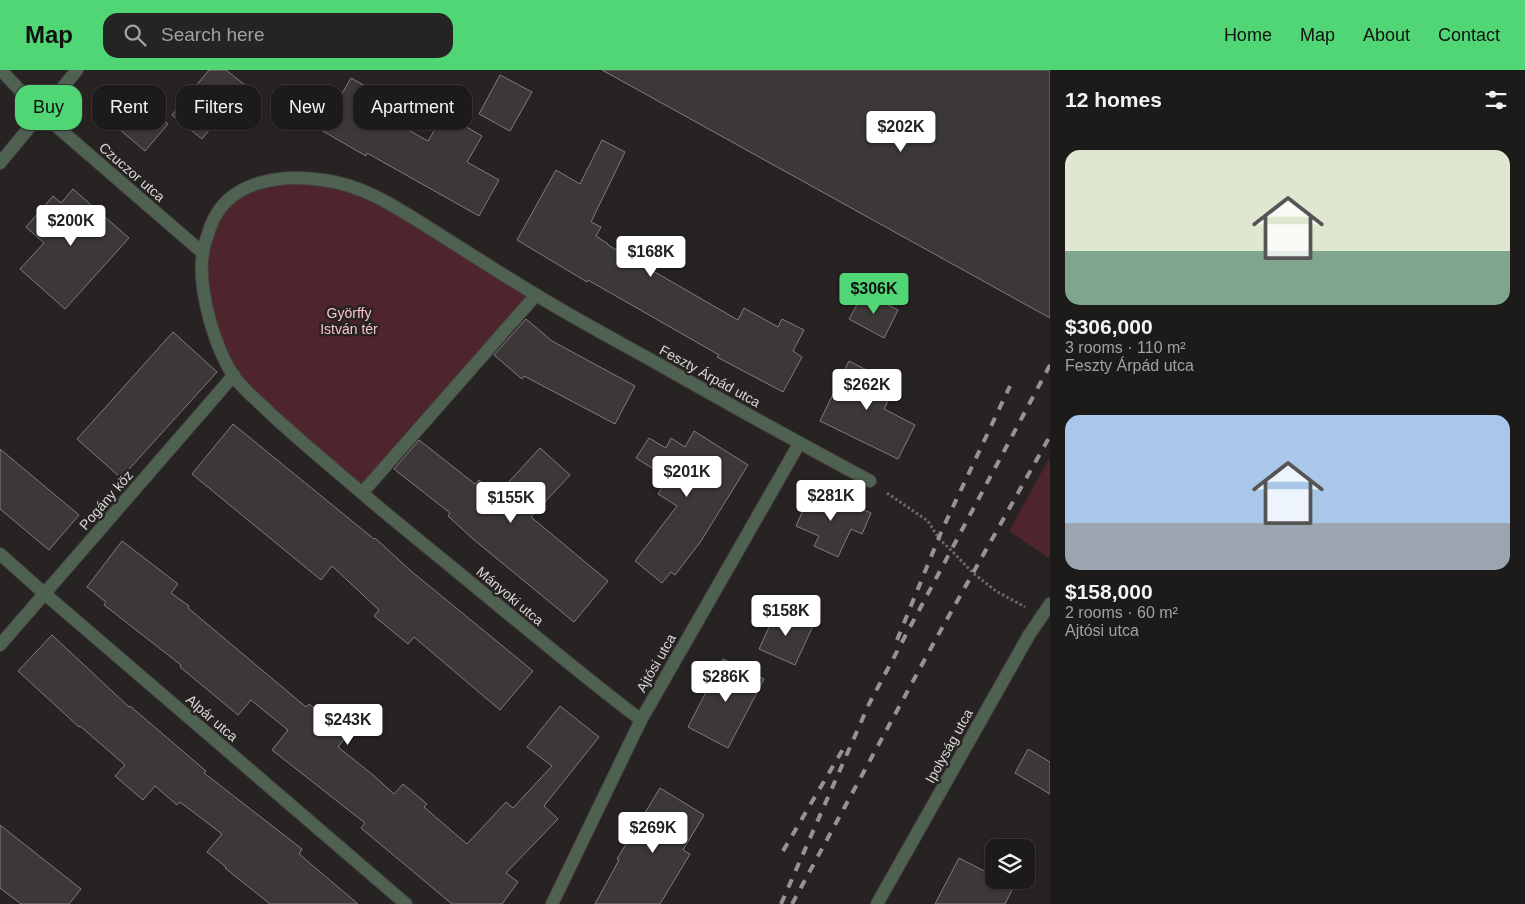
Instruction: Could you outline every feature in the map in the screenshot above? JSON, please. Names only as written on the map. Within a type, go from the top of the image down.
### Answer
[{"type":"street","name":"Czuczor utca","points":[[1,70],[15,85]]},
{"type":"street","points":[[64,85],[77,70]]},
{"type":"street","points":[[0,163],[27,130]]},
{"type":"street","name":"Czuczor utca","points":[[61,130],[202,253]]},
{"type":"street","name":"Feszty Árpád utca","points":[[202,253],[216,214],[225,203],[236,193],[261,182],[280,179],[324,180],[368,192],[536,295],[799,444],[870,481]]},
{"type":"street","name":"Mányoki utca","points":[[202,253],[203,284],[210,318],[224,358],[234,375],[253,397],[362,493],[591,682],[641,720]]},
{"type":"street","points":[[362,493],[536,295]]},
{"type":"street","name":"Pogány köz","points":[[0,644],[234,375]]},
{"type":"street","name":"Ajtósi utca","points":[[552,904],[641,720],[799,444]]},
{"type":"street","name":"Alpár utca","points":[[0,554],[406,904]]},
{"type":"street","name":"Ipolyság utca","points":[[877,904],[1029,634],[1050,604]]},
{"type":"path","points":[[870,481],[928,521],[939,539],[973,573],[996,591],[1041,616]]},
{"type":"green space","name":"Györffy István tér","points":[[280,179],[368,192],[536,295],[362,493],[283,425],[224,358],[202,268],[225,203]]},
{"type":"green space","points":[[1050,457],[1050,559],[1009,531]]},
{"type":"building","points":[[209,70],[226,70],[245,85],[197,85]]},
{"type":"building","points":[[602,70],[1050,70],[1050,318]]},
{"type":"building","points":[[500,75],[532,92],[510,131],[479,114]]},
{"type":"building","points":[[351,78],[364,85],[353,85],[353,130],[408,130],[428,141],[435,130],[472,130],[482,136],[467,162],[499,180],[479,216],[367,153],[366,156],[321,130],[343,130],[343,92]]},
{"type":"building","points":[[176,110],[176,118],[172,115]]},
{"type":"building","points":[[120,130],[163,130],[145,151]]},
{"type":"building","points":[[191,130],[209,130],[202,139]]},
{"type":"building","points":[[602,140],[625,152],[591,222],[601,227],[596,236],[608,245],[738,320],[744,308],[778,327],[782,319],[804,330],[793,351],[802,357],[783,392],[717,357],[719,355],[588,280],[587,282],[517,240],[556,170],[580,184]]},
{"type":"building","points":[[73,189],[129,238],[65,309],[20,269],[44,243],[26,227],[53,196],[61,203]]},
{"type":"building","points":[[864,292],[898,310],[884,338],[849,319]]},
{"type":"building","points":[[526,319],[552,341],[635,386],[615,424],[524,376],[522,379],[494,355]]},
{"type":"building","points":[[173,332],[217,372],[121,478],[77,439]]},
{"type":"building","points":[[849,361],[896,385],[884,409],[915,425],[898,459],[820,421]]},
{"type":"building","points":[[233,424],[375,538],[411,571],[533,671],[500,710],[414,637],[408,644],[374,616],[379,610],[332,566],[321,580],[192,474]]},
{"type":"building","points":[[694,431],[748,465],[701,541],[675,575],[671,572],[662,583],[635,561],[677,506],[658,494],[668,478],[636,458],[649,438],[666,448],[671,438],[685,447]]},
{"type":"building","points":[[419,440],[475,484],[479,480],[496,496],[540,448],[570,475],[531,517],[608,581],[574,622],[473,539],[448,516],[450,513],[394,469]]},
{"type":"building","points":[[0,449],[79,515],[49,550],[0,509]]},
{"type":"building","points":[[812,490],[849,507],[851,504],[871,513],[862,534],[851,529],[838,557],[814,546],[819,536],[796,526]]},
{"type":"building","points":[[122,541],[178,584],[171,593],[189,606],[188,608],[306,707],[309,704],[348,734],[338,747],[394,794],[403,784],[427,804],[424,807],[467,844],[506,802],[513,808],[552,766],[527,747],[560,706],[599,737],[544,806],[558,819],[506,873],[518,882],[502,904],[452,904],[361,828],[365,823],[272,750],[288,730],[251,700],[238,715],[180,667],[181,665],[104,605],[106,602],[87,587]]},
{"type":"building","points":[[777,610],[813,626],[795,665],[759,649]]},
{"type":"building","points":[[52,635],[129,707],[206,771],[204,773],[302,849],[299,854],[358,904],[270,904],[207,852],[222,834],[180,802],[177,805],[155,786],[143,800],[115,776],[125,765],[79,727],[18,671]]},
{"type":"building","points":[[723,659],[764,679],[728,748],[688,727]]},
{"type":"building","points":[[1028,749],[1050,762],[1050,794],[1015,773]]},
{"type":"building","points":[[660,788],[704,815],[683,850],[690,854],[660,904],[595,904],[619,860],[617,859]]},
{"type":"building","points":[[0,825],[81,889],[69,904],[21,904],[0,888]]},
{"type":"building","points":[[959,858],[985,871],[985,889],[1012,889],[1005,904],[935,904]]},
{"type":"railway","points":[[781,904],[869,704],[1050,365]]},
{"type":"railway","points":[[897,640],[942,530],[1010,386]]},
{"type":"railway","points":[[792,904],[937,637],[1050,436]]},
{"type":"railway","points":[[783,851],[843,749]]}]
